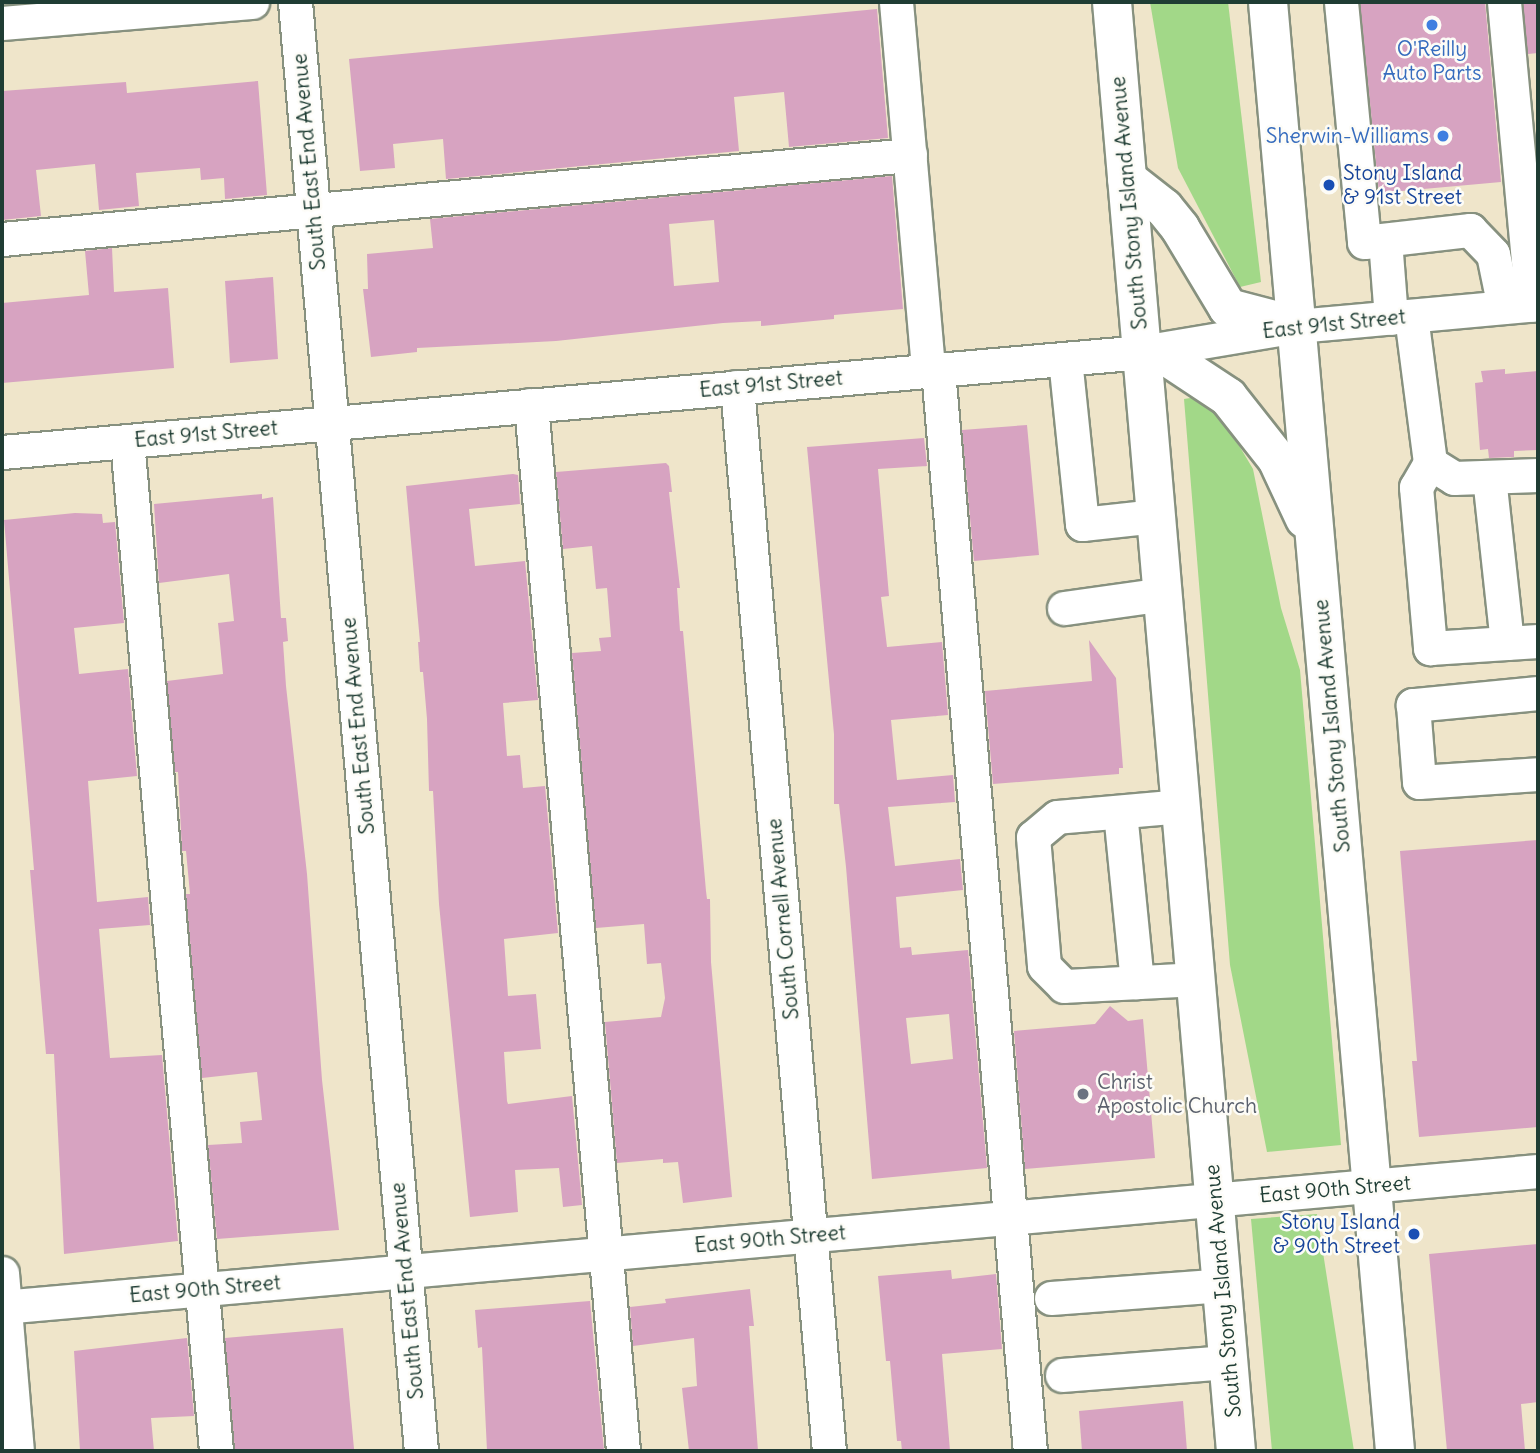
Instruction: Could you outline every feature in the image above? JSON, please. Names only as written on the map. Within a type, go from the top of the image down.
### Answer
[{"type":"highway","name":"South Stony Island Avenue","points":[[1112,2],[1236,1451]]},
{"type":"highway","name":"South Stony Island Avenue","points":[[1268,2],[1395,1451]]},
{"type":"highway","points":[[1127,179],[1164,208],[1180,228],[1228,309],[1297,326]]},
{"type":"highway","points":[[1142,352],[1170,358],[1228,397],[1277,459],[1315,539]]},
{"type":"street","points":[[2,23],[253,2]]},
{"type":"street","name":"South East End Avenue","points":[[295,2],[421,1451]]},
{"type":"street","points":[[897,2],[933,370],[1030,1451]]},
{"type":"street","points":[[1341,2],[1364,242],[1470,230],[1493,254],[1525,306]]},
{"type":"street","points":[[1504,2],[1525,306]]},
{"type":"street","points":[[2,239],[910,155]]},
{"type":"street","points":[[1385,240],[1430,463],[1416,487],[1430,648],[1522,642],[1489,477]]},
{"type":"street","name":"East 91st Street","points":[[2,452],[1142,352],[1297,326],[1525,306]]},
{"type":"street","points":[[1065,359],[1082,524],[1156,516]]},
{"type":"street","name":"South Cornell Avenue","points":[[737,387],[829,1451]]},
{"type":"street","points":[[531,405],[623,1451]]},
{"type":"street","points":[[127,441],[216,1451]]},
{"type":"street","points":[[1430,463],[1454,478],[1538,475]]},
{"type":"street","points":[[1064,608],[1163,594]]},
{"type":"street","points":[[1538,693],[1413,705],[1419,782],[1538,774]]},
{"type":"street","points":[[1182,806],[1057,817],[1033,837],[1044,966],[1064,986],[1196,979]]},
{"type":"street","points":[[1120,812],[1137,982]]},
{"type":"street","name":"East 90th Street","points":[[3,1307],[1538,1171]]},
{"type":"street","points":[[2,1273],[17,1451]]},
{"type":"street","points":[[1051,1298],[1223,1285]]},
{"type":"street","points":[[1062,1375],[1229,1362]]},
{"type":"green space","points":[[1150,2],[1228,2],[1261,282],[1240,287],[1178,168]]},
{"type":"green space","points":[[1209,395],[1253,469],[1281,608],[1300,670],[1341,1145],[1267,1152],[1230,965],[1184,399]]},
{"type":"green space","points":[[1317,1214],[1354,1451],[1272,1451],[1251,1219]]},
{"type":"building","points":[[1360,2],[1485,2],[1501,182],[1379,193]]},
{"type":"building","points":[[1523,2],[1538,2],[1538,53],[1528,54]]},
{"type":"building","points":[[877,9],[888,138],[789,147],[784,92],[734,97],[739,151],[446,179],[443,139],[393,144],[395,168],[360,171],[349,59]]},
{"type":"building","points":[[258,81],[267,195],[225,199],[224,178],[201,180],[200,168],[136,173],[139,206],[99,210],[95,164],[36,170],[41,216],[2,220],[2,91],[126,82],[127,93]]},
{"type":"building","points":[[892,176],[903,309],[834,315],[834,319],[761,326],[761,321],[723,323],[556,341],[417,348],[417,352],[371,357],[363,289],[368,289],[367,254],[433,248],[430,219]],"holes":[[[714,220],[719,282],[674,286],[669,224]]]},
{"type":"building","points":[[112,248],[114,292],[168,288],[174,368],[2,383],[2,303],[89,295],[85,251]]},
{"type":"building","points":[[273,277],[278,359],[230,363],[225,281]]},
{"type":"building","points":[[1505,369],[1505,374],[1538,371],[1538,450],[1514,451],[1514,457],[1489,458],[1488,449],[1480,450],[1475,383],[1483,382],[1481,371]]},
{"type":"building","points":[[1027,425],[1039,555],[974,561],[962,430]]},
{"type":"building","points":[[924,438],[927,466],[878,469],[889,596],[881,597],[887,647],[942,642],[948,715],[891,720],[897,780],[953,775],[955,802],[888,807],[895,866],[960,859],[963,890],[896,897],[900,948],[911,947],[912,955],[968,950],[987,1168],[872,1179],[846,867],[839,804],[834,804],[834,734],[807,447]],"holes":[[[949,1014],[953,1059],[911,1064],[906,1018]]]},
{"type":"building","points":[[666,463],[669,466],[672,492],[669,492],[680,588],[677,588],[680,631],[683,631],[706,891],[707,899],[710,899],[711,962],[732,1197],[683,1203],[678,1162],[663,1163],[663,1159],[617,1163],[605,1022],[661,1017],[665,998],[661,963],[647,964],[644,924],[596,928],[572,653],[601,651],[599,638],[611,637],[607,588],[596,589],[592,546],[563,549],[556,472]]},
{"type":"building","points":[[518,475],[520,504],[469,509],[475,566],[525,561],[538,700],[503,703],[507,756],[520,755],[523,788],[545,786],[558,933],[504,939],[508,996],[536,994],[541,1049],[504,1052],[507,1101],[508,1104],[572,1096],[582,1205],[563,1207],[559,1168],[515,1170],[518,1212],[470,1217],[439,904],[433,791],[429,791],[427,719],[423,672],[420,672],[420,642],[406,486]]},
{"type":"building","points":[[262,494],[262,499],[273,497],[281,618],[286,618],[288,641],[283,642],[286,686],[307,874],[322,1080],[339,1230],[217,1239],[208,1145],[242,1143],[240,1122],[262,1120],[257,1072],[202,1078],[186,894],[190,894],[186,851],[182,851],[178,772],[175,772],[167,681],[223,674],[218,623],[234,621],[229,574],[159,583],[154,504]]},
{"type":"building","points":[[75,513],[102,514],[103,523],[115,522],[124,623],[74,628],[79,674],[128,669],[137,776],[88,781],[97,902],[148,897],[150,925],[99,929],[110,1058],[162,1055],[178,1241],[64,1254],[54,1054],[46,1054],[30,870],[34,870],[4,520]]},
{"type":"building","points":[[1089,640],[1116,678],[1123,768],[1119,768],[1119,774],[993,784],[985,691],[1092,681]]},
{"type":"building","points":[[1538,840],[1538,1127],[1419,1137],[1412,1061],[1417,1061],[1400,851]]},
{"type":"building","name":"Christ Apostolic Church","points":[[1110,1006],[1128,1021],[1143,1019],[1155,1158],[1025,1169],[1014,1031],[1095,1024]]},
{"type":"building","points":[[1538,1244],[1538,1402],[1521,1404],[1525,1451],[1447,1451],[1429,1254]]},
{"type":"building","points":[[951,1270],[952,1279],[996,1274],[1002,1349],[942,1354],[950,1451],[902,1451],[901,1441],[897,1441],[890,1361],[886,1361],[878,1276]]},
{"type":"building","points":[[750,1289],[754,1326],[749,1326],[758,1451],[689,1451],[682,1388],[697,1386],[694,1338],[633,1346],[630,1307],[666,1303],[665,1299]]},
{"type":"building","points":[[590,1301],[604,1451],[487,1451],[482,1347],[478,1348],[475,1310]]},
{"type":"building","points":[[343,1328],[354,1449],[235,1451],[225,1338]]},
{"type":"building","points":[[187,1338],[194,1416],[151,1418],[154,1451],[80,1451],[74,1351]]},
{"type":"building","points":[[1183,1401],[1187,1451],[1082,1451],[1079,1411]]},
{"type":"place","name":"O'Reilly Auto Parts","points":[[1432,25]]},
{"type":"place","name":"Sherwin-Williams","points":[[1443,136]]},
{"type":"place","name":"Stony Island & 91st Street","points":[[1329,185]]},
{"type":"place","name":"Christ Apostolic Church","points":[[1083,1094]]},
{"type":"place","name":"Stony Island & 90th Street","points":[[1414,1234]]}]
